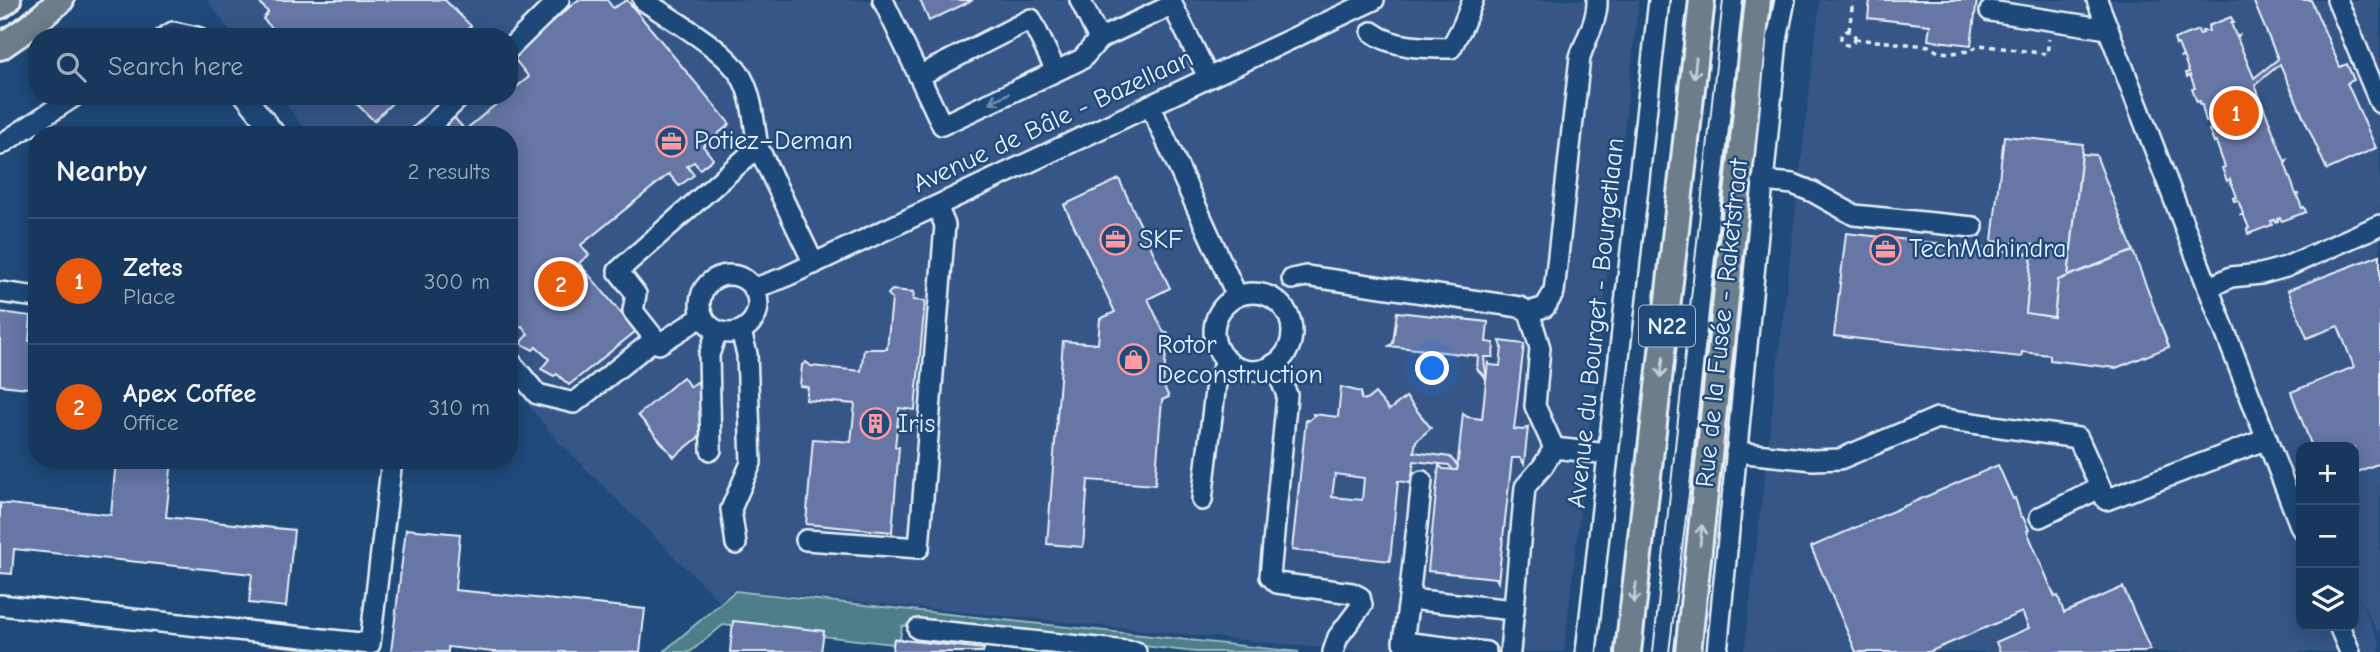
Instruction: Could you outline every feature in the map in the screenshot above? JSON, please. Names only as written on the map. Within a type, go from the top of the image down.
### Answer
[{"type":"main road","points":[[0,6],[8,0]]},
{"type":"main road","points":[[0,47],[61,0]]},
{"type":"main road","name":"N22","points":[[1628,652],[1702,0]]},
{"type":"main road","name":"N22","points":[[1688,652],[1758,0]]},
{"type":"street","points":[[518,40],[559,0]]},
{"type":"street","points":[[643,0],[730,62],[743,79],[749,96],[758,147],[814,264]]},
{"type":"street","points":[[883,0],[942,125],[1082,59],[1099,39],[1171,2],[1208,77]]},
{"type":"street","points":[[1080,0],[1099,39]]},
{"type":"street","name":"Avenue de Bâle - Bazellaan","points":[[755,288],[814,264],[1374,0]]},
{"type":"street","points":[[1372,32],[1393,42],[1451,48],[1464,25],[1473,0]]},
{"type":"street","points":[[1529,312],[1545,307],[1555,292],[1580,57],[1593,26],[1597,0]]},
{"type":"street","name":"Avenue du Bourget - Bourgetlaan","points":[[1586,652],[1659,0]]},
{"type":"street","name":"Rue de la Fusée - Raketstraat","points":[[1717,652],[1762,181],[1777,40],[1786,0]]},
{"type":"street","points":[[2337,0],[2380,103]]},
{"type":"street","points":[[2101,1],[2108,29],[2296,514]]},
{"type":"street","points":[[1990,11],[2108,29]]},
{"type":"street","points":[[919,76],[1031,19],[1056,71]]},
{"type":"street","points":[[29,126],[61,105]]},
{"type":"street","points":[[252,105],[269,126]]},
{"type":"street","points":[[430,126],[452,105]]},
{"type":"street","points":[[1150,105],[1237,296]]},
{"type":"street","points":[[0,145],[28,127]]},
{"type":"street","points":[[703,316],[659,344],[633,311],[636,294],[618,271],[758,147]]},
{"type":"street","points":[[1762,181],[1793,184],[1854,215],[1973,227]]},
{"type":"street","points":[[806,540],[919,548],[945,226],[937,206]]},
{"type":"street","points":[[2208,288],[2231,277],[2261,274],[2286,267],[2380,225]]},
{"type":"street","points":[[722,275],[741,276],[755,288],[759,308],[756,318],[741,332],[731,334],[718,331],[712,328],[703,316],[700,302],[702,293],[713,279],[722,275]]},
{"type":"street","points":[[1292,279],[1306,276],[1378,286],[1520,307],[1529,312],[1540,348],[1535,406],[1554,448]]},
{"type":"street","points":[[0,292],[28,296]]},
{"type":"street","points":[[1250,293],[1264,294],[1276,300],[1289,317],[1291,338],[1283,357],[1263,369],[1250,370],[1237,367],[1227,360],[1219,351],[1215,338],[1215,326],[1226,303],[1237,296],[1250,293]]},
{"type":"street","points":[[711,450],[709,355],[718,331]]},
{"type":"street","points":[[736,544],[731,509],[751,463],[747,354],[741,332]]},
{"type":"street","points":[[518,371],[537,394],[574,403],[655,339]]},
{"type":"street","points":[[1202,500],[1216,383],[1227,360]]},
{"type":"street","points":[[1274,364],[1287,395],[1270,576],[1277,583],[1352,593],[1360,597],[1362,606],[1338,636],[1333,652]]},
{"type":"street","points":[[1736,452],[1813,460],[1840,459],[1937,418],[2078,438],[2106,500],[2267,439]]},
{"type":"street","points":[[1554,448],[1608,454]]},
{"type":"street","points":[[1510,652],[1525,487],[1544,466],[1554,448]]},
{"type":"street","points":[[0,605],[370,648],[391,469]]},
{"type":"street","points":[[1422,481],[1403,642],[1486,652]]},
{"type":"street","points":[[2040,517],[2101,488]]},
{"type":"street","points":[[1409,599],[1514,610]]},
{"type":"street","points":[[918,629],[1010,645],[1136,652]]},
{"type":"street","points":[[2341,631],[2350,652]]},
{"type":"path","points":[[1849,31],[1853,0]]},
{"type":"path","points":[[1855,39],[1929,46],[1938,52],[1952,54],[1969,51],[1980,45],[2047,54],[2051,20]]},
{"type":"path","points":[[1849,31],[1854,34],[1855,39],[1852,44],[1846,45],[1840,36],[1849,31]]},
{"type":"shaded area","points":[[207,0],[1639,0],[1564,652],[1363,652],[733,589],[720,602],[558,441],[518,393],[518,126],[302,126],[287,105],[518,105],[518,28],[228,28]]},
{"type":"shaded area","points":[[1820,0],[2380,0],[2380,636],[2359,598],[2359,442],[2296,442],[2296,631],[2359,631],[2359,599],[2380,643],[2380,652],[1744,652]]},
{"type":"green space","points":[[735,591],[1299,652],[1196,652],[943,623],[902,626],[900,639],[894,639],[893,644],[723,625],[690,652],[663,652]]},
{"type":"building","points":[[257,0],[445,0],[471,26],[272,28],[263,19],[268,12]]},
{"type":"building","points":[[578,0],[607,0],[613,8],[627,0],[730,124],[703,146],[713,159],[700,169],[694,162],[687,166],[694,175],[679,186],[669,174],[581,245],[589,255],[579,263],[636,331],[569,385],[557,374],[554,376],[541,369],[549,359],[536,347],[533,350],[520,343],[528,334],[522,326],[518,328],[518,126],[470,126],[495,105],[518,105],[518,86],[529,77],[518,63],[518,51]]},
{"type":"building","points":[[920,0],[973,0],[929,21]]},
{"type":"building","points":[[1870,0],[1977,0],[1971,45],[1928,40],[1930,25],[1868,18]]},
{"type":"building","points":[[2253,0],[2311,0],[2340,67],[2347,64],[2354,80],[2347,83],[2376,148],[2327,170],[2280,64],[2255,85],[2285,162],[2287,161],[2285,164],[2296,194],[2299,194],[2297,195],[2302,208],[2304,207],[2306,212],[2282,221],[2280,218],[2275,222],[2271,221],[2272,225],[2248,234],[2249,228],[2241,215],[2243,214],[2238,200],[2234,201],[2233,198],[2237,197],[2232,184],[2229,183],[2230,179],[2227,181],[2216,142],[2214,143],[2209,130],[2211,129],[2208,121],[2206,122],[2202,105],[2199,104],[2200,101],[2197,102],[2192,89],[2195,88],[2190,75],[2187,77],[2186,73],[2189,72],[2174,39],[2198,30],[2199,34],[2209,31],[2208,26],[2231,17],[2234,23],[2231,23],[2236,36],[2239,35],[2237,38],[2254,78],[2278,59]]},
{"type":"building","points":[[358,105],[390,105],[374,121]]},
{"type":"building","points":[[452,115],[462,126],[440,126]]},
{"type":"building","points":[[2004,136],[2083,144],[2071,249],[1992,241]]},
{"type":"building","points":[[2082,154],[2096,155],[2133,251],[2068,276]]},
{"type":"building","points":[[1119,179],[1170,288],[1148,299],[1164,333],[1168,333],[1163,385],[1169,397],[1162,400],[1155,485],[1088,480],[1083,547],[1047,544],[1063,341],[1098,344],[1100,319],[1115,312],[1064,205]]},
{"type":"building","points":[[1846,233],[2032,254],[2026,313],[2054,317],[2058,280],[2133,251],[2169,347],[2116,368],[2050,360],[2050,355],[2022,352],[2021,357],[1834,336]]},
{"type":"building","points":[[2016,243],[2071,249],[2068,276],[2058,280],[2054,317],[2026,313],[2032,254],[2015,252]]},
{"type":"building","points":[[2380,255],[2380,463],[2359,471],[2359,442],[2310,442],[2291,392],[2354,367],[2338,326],[2307,338],[2288,290]]},
{"type":"building","name":"Iris","points":[[892,290],[914,292],[913,300],[925,301],[915,410],[899,408],[895,447],[899,447],[892,532],[806,524],[813,439],[851,442],[855,404],[806,400],[808,387],[800,386],[802,365],[806,362],[811,366],[861,371],[864,349],[887,349],[892,299],[888,294]]},
{"type":"building","points":[[0,312],[28,316],[28,388],[0,385]]},
{"type":"building","points":[[1397,312],[1488,322],[1486,342],[1494,343],[1493,357],[1484,357],[1486,379],[1477,369],[1478,356],[1389,346],[1393,343]]},
{"type":"building","points":[[1500,341],[1524,344],[1514,429],[1523,430],[1528,427],[1524,464],[1520,458],[1512,458],[1498,582],[1496,578],[1428,571],[1439,465],[1443,469],[1457,470],[1463,413],[1467,417],[1482,419],[1488,362],[1490,365],[1500,366]]},
{"type":"building","points":[[683,377],[690,387],[697,382],[703,391],[704,433],[674,457],[638,415]]},
{"type":"building","points":[[1341,387],[1361,392],[1361,399],[1367,400],[1375,393],[1389,410],[1406,397],[1431,428],[1416,441],[1414,452],[1450,457],[1458,466],[1457,470],[1453,470],[1449,465],[1414,461],[1411,483],[1398,481],[1390,561],[1292,550],[1306,420],[1314,416],[1313,414],[1338,417]],"holes":[[[1335,474],[1364,478],[1362,500],[1332,497]]]},
{"type":"building","points":[[1998,465],[2064,613],[2123,587],[2150,649],[2144,652],[2000,652],[1996,642],[2029,628],[2022,612],[1929,652],[1856,652],[1811,547]]},
{"type":"building","points":[[115,469],[171,469],[166,517],[294,530],[286,607],[249,603],[252,574],[14,549],[12,574],[0,573],[0,503],[111,515]]},
{"type":"building","points":[[406,529],[460,534],[455,590],[645,609],[640,652],[493,652],[448,647],[448,652],[391,652]]},
{"type":"building","points":[[733,621],[824,631],[821,652],[730,652]]},
{"type":"building","points":[[894,639],[984,649],[983,652],[892,652]]},
{"type":"tram line","points":[[1653,652],[1723,0]]},
{"type":"tram line","points":[[1669,652],[1690,486],[1743,0]]},
{"type":"place","name":"Zetes","points":[[2236,113]]},
{"type":"place","name":"Potiez–Deman","points":[[671,141]]},
{"type":"place","name":"SKF","points":[[1116,240]]},
{"type":"place","name":"TechMahindra","points":[[1886,249]]},
{"type":"place","name":"Apex Coffee","points":[[561,284]]},
{"type":"place","name":"Rotor Deconstruction","points":[[1134,360]]},
{"type":"place","name":"Iris","points":[[875,424]]}]
